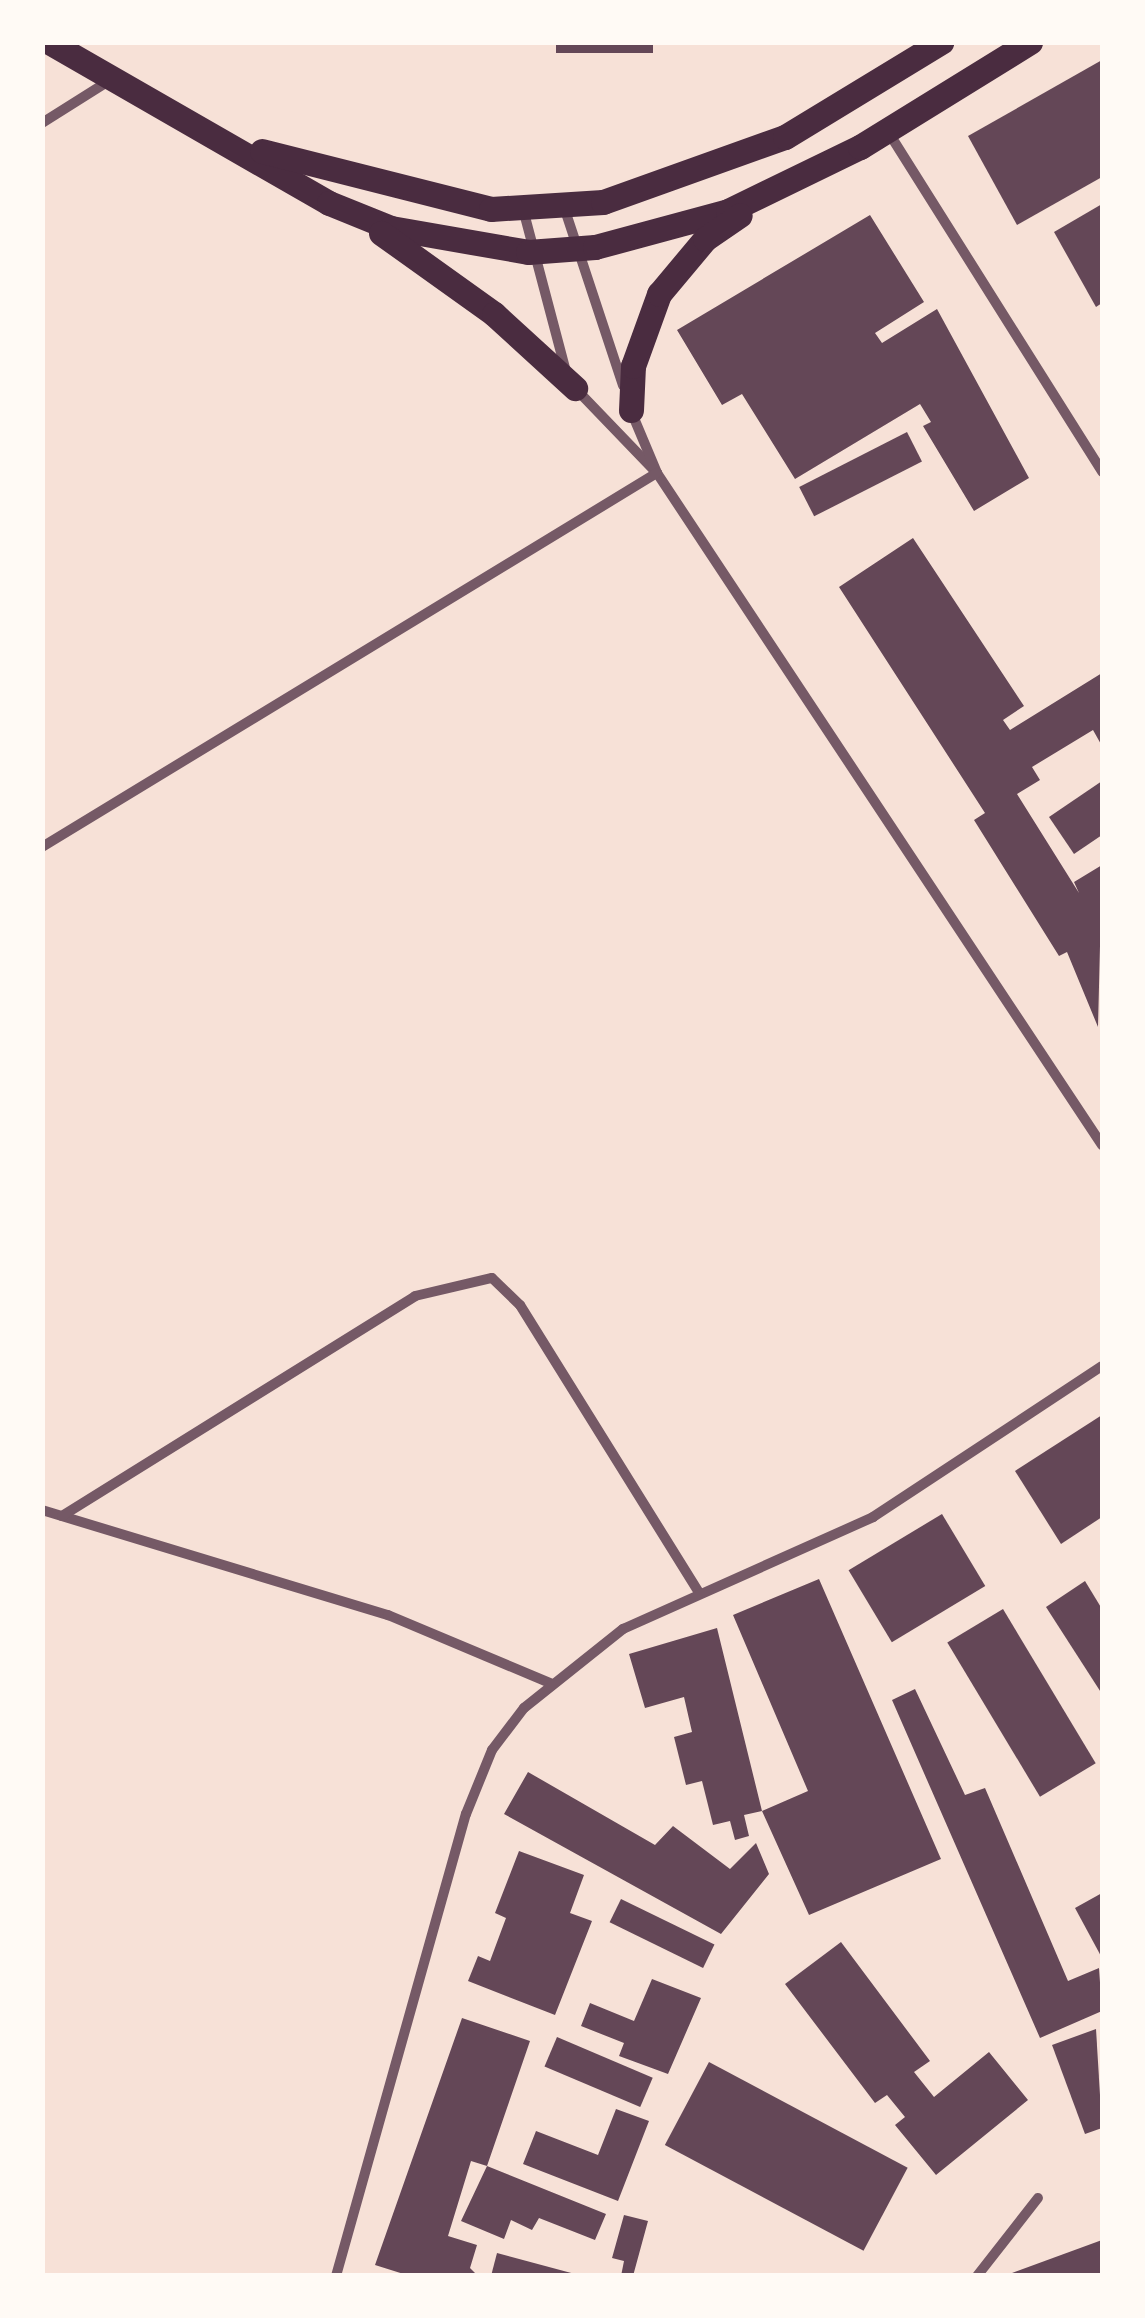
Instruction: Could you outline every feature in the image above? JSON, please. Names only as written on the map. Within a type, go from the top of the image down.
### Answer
[{"type":"main road","points":[[49,42],[225,140],[454,283],[575,388]]},
{"type":"main road","points":[[225,140],[428,199],[522,210],[564,207],[726,162],[941,42]]},
{"type":"main road","points":[[329,202],[391,228],[528,252],[573,250],[711,216],[785,184],[887,130],[1030,42]]},
{"type":"main road","points":[[631,410],[643,330],[678,266],[785,184]]},
{"type":"street","points":[[42,123],[113,79]]},
{"type":"street","points":[[887,130],[1102,472]]},
{"type":"street","points":[[564,207],[573,250],[657,473]]},
{"type":"street","points":[[522,210],[528,252],[575,388],[657,473],[1102,1145]]},
{"type":"street","points":[[42,847],[657,473]]},
{"type":"street","points":[[62,1516],[415,1296],[492,1278],[520,1304],[698,1591]]},
{"type":"street","points":[[336,2276],[466,1814],[492,1750],[550,1683],[623,1628],[698,1591],[873,1517],[1102,1366]]},
{"type":"street","points":[[42,1510],[388,1615],[550,1683]]},
{"type":"street","points":[[977,2276],[1038,2198]]},
{"type":"building","points":[[556,42],[653,42],[653,53],[556,53]]},
{"type":"building","points":[[1102,60],[1102,177],[1017,225],[968,136]]},
{"type":"building","points":[[1102,204],[1102,303],[1096,307],[1054,232]]},
{"type":"building","points":[[870,215],[924,302],[875,333],[882,343],[937,309],[1029,478],[974,511],[923,426],[931,422],[920,404],[795,479],[742,394],[722,405],[677,330]]},
{"type":"building","points":[[907,432],[922,461],[814,516],[799,487]]},
{"type":"building","points":[[913,538],[1024,706],[1003,720],[1010,730],[1102,673],[1102,746],[1093,730],[1032,767],[1040,780],[1017,794],[1079,893],[1074,882],[1102,865],[1098,1027],[1067,952],[1059,956],[974,820],[985,813],[839,587]]},
{"type":"building","points":[[1102,781],[1102,835],[1074,854],[1049,817]]},
{"type":"building","points":[[1102,1415],[1102,1517],[1061,1544],[1015,1471]]},
{"type":"building","points":[[942,1514],[985,1586],[892,1642],[849,1570]]},
{"type":"building","points":[[819,1579],[941,1859],[809,1915],[762,1811],[808,1791],[733,1615]]},
{"type":"building","points":[[1085,1581],[1102,1609],[1102,1694],[1046,1607]]},
{"type":"building","points":[[1003,1609],[1096,1763],[1040,1797],[947,1642]]},
{"type":"building","points":[[717,1628],[762,1811],[744,1815],[749,1836],[735,1840],[730,1821],[713,1825],[702,1781],[686,1785],[674,1737],[692,1732],[684,1697],[645,1708],[629,1654]]},
{"type":"building","points":[[915,1689],[965,1795],[985,1788],[1068,1981],[1099,1968],[1102,2011],[1040,2038],[892,1700]]},
{"type":"building","points":[[528,1772],[655,1845],[673,1826],[730,1869],[756,1843],[769,1874],[721,1934],[504,1814]]},
{"type":"building","points":[[519,1851],[584,1875],[570,1913],[592,1921],[555,2015],[468,1981],[478,1956],[490,1961],[506,1918],[495,1913]]},
{"type":"building","points":[[1102,1893],[1102,1958],[1075,1908]]},
{"type":"building","points":[[621,1899],[714,1945],[703,1968],[610,1922]]},
{"type":"building","points":[[841,1942],[930,2061],[914,2072],[934,2097],[989,2052],[1028,2100],[936,2175],[895,2125],[905,2117],[887,2095],[875,2103],[785,1984]]},
{"type":"building","points":[[652,1979],[701,1998],[668,2074],[619,2056],[624,2043],[581,2026],[590,2003],[634,2021]]},
{"type":"building","points":[[462,2018],[530,2041],[487,2166],[471,2161],[448,2236],[477,2245],[470,2268],[478,2276],[410,2276],[375,2265]]},
{"type":"building","points":[[1096,2029],[1102,2128],[1085,2134],[1052,2045]]},
{"type":"building","points":[[557,2037],[653,2078],[640,2107],[544,2066]]},
{"type":"building","points":[[709,2062],[908,2168],[864,2251],[665,2145]]},
{"type":"building","points":[[616,2109],[649,2121],[618,2201],[523,2164],[536,2131],[598,2155]]},
{"type":"building","points":[[487,2166],[606,2214],[595,2240],[539,2218],[532,2230],[511,2220],[504,2239],[461,2221]]},
{"type":"building","points":[[624,2215],[648,2221],[633,2276],[621,2276],[624,2261],[612,2258]]},
{"type":"building","points":[[1102,2240],[1102,2276],[1013,2276],[1012,2273]]},
{"type":"building","points":[[497,2253],[575,2274],[575,2276],[491,2276]]}]
